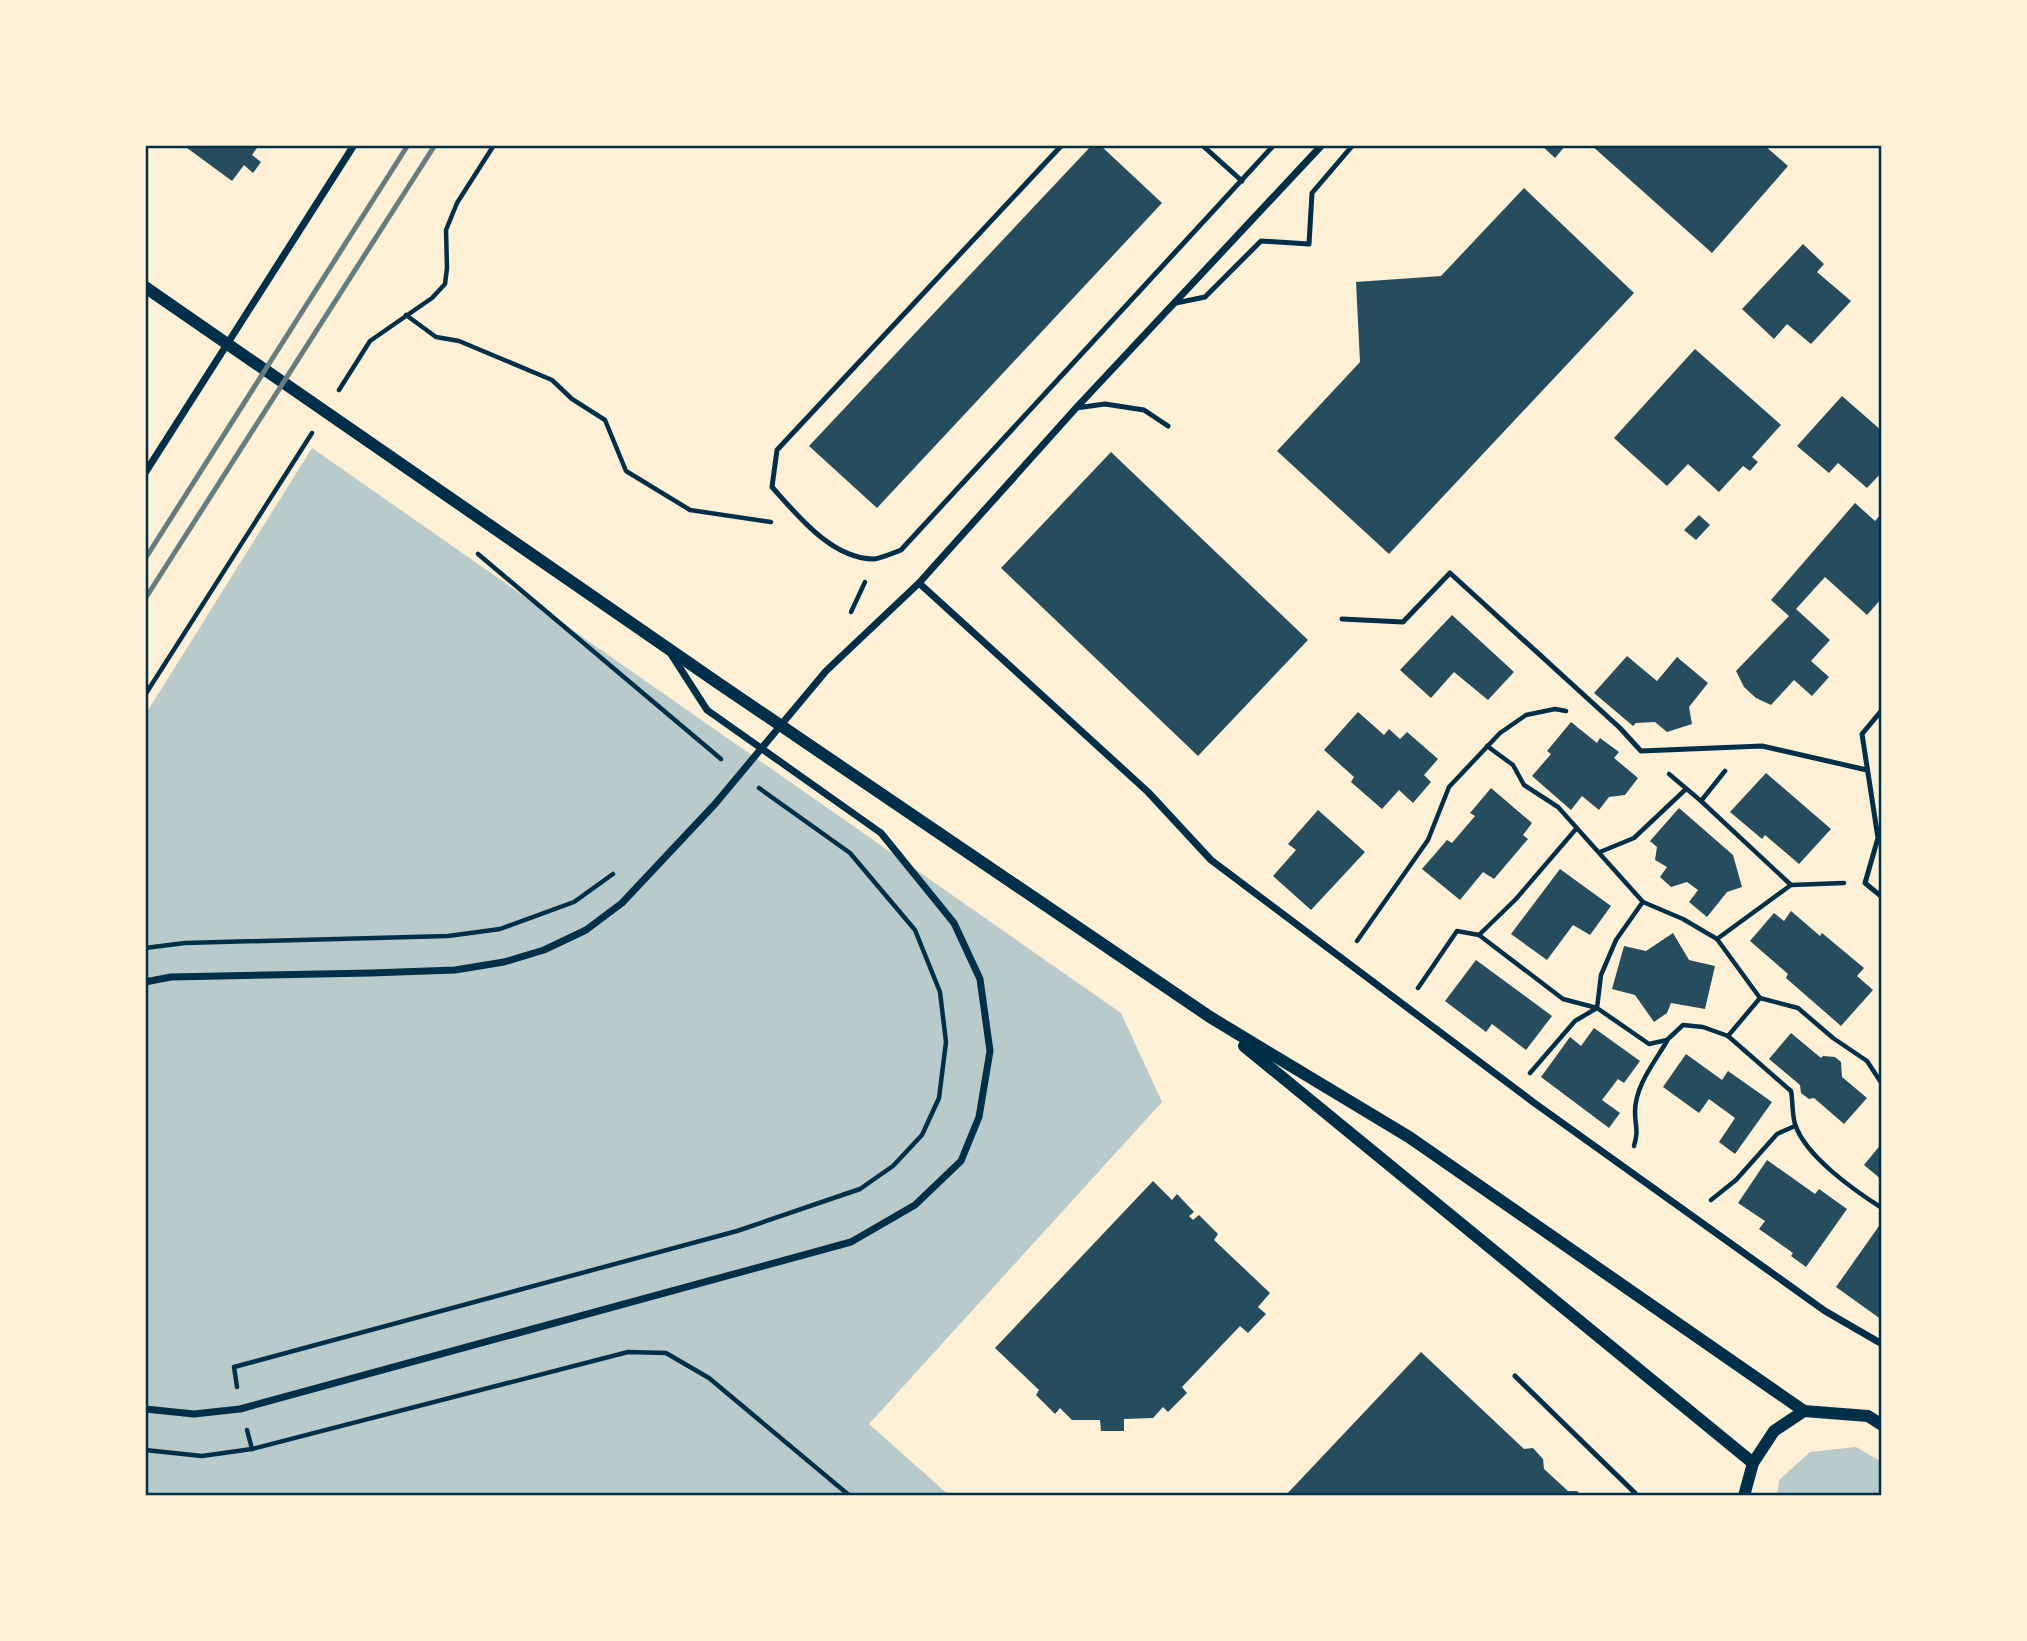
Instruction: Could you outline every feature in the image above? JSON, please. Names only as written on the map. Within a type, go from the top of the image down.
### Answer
[{"type":"street","points":[[145,473],[354,145]]},
{"type":"street","points":[[145,982],[171,977],[455,970],[504,962],[544,950],[586,930],[622,903],[715,804],[826,671],[919,583],[1076,408],[1322,145]]},
{"type":"street","points":[[145,287],[797,738],[1210,1017],[1409,1137],[1804,1411],[1868,1416],[1882,1425]]},
{"type":"street","points":[[919,583],[1147,792],[1211,860],[1516,1090],[1825,1311],[1882,1344]]},
{"type":"street","points":[[145,1409],[194,1414],[240,1409],[851,1242],[915,1205],[961,1161],[979,1117],[990,1051],[980,979],[954,923],[881,833],[707,710],[668,649]]},
{"type":"street","points":[[1210,1017],[1753,1463]]},
{"type":"street","points":[[1744,1496],[1753,1463],[1774,1431],[1804,1411]]},
{"type":"lane","points":[[1062,145],[777,450],[772,487],[809,528],[849,554],[876,559],[901,550],[1274,145]]},
{"type":"lane","points":[[1202,145],[1242,181]]},
{"type":"lane","points":[[1176,303],[1205,298],[1261,241],[1310,244],[1312,193],[1353,145]]},
{"type":"lane","points":[[1076,408],[1105,404],[1144,410],[1168,426]]},
{"type":"lane","points":[[1342,619],[1403,622],[1450,573],[1642,751],[1762,746],[1867,770]]},
{"type":"lane","points":[[1882,710],[1862,734],[1878,838],[1865,883],[1882,897]]},
{"type":"lane","points":[[1515,1376],[1635,1493],[1635,1496]]},
{"type":"path","points":[[406,315],[436,337],[459,341],[552,380],[572,399],[605,420],[626,471],[690,510],[809,528]]},
{"type":"path","points":[[478,554],[692,737]]},
{"type":"path","points":[[849,616],[876,559]]},
{"type":"path","points":[[1343,959],[1428,840],[1449,788],[1500,733],[1526,715],[1555,709],[1608,717]]},
{"type":"path","points":[[1487,746],[1513,765],[1524,785],[1558,807],[1643,902],[1683,919],[1717,939],[1760,998],[1798,1008],[1833,1038],[1867,1061],[1882,1084]]},
{"type":"path","points":[[1746,746],[1701,801],[1791,885]]},
{"type":"path","points":[[717,769],[726,759]]},
{"type":"path","points":[[252,1449],[240,1409],[234,1367],[749,1227],[860,1189],[893,1166],[922,1135],[939,1098],[946,1042],[940,992],[915,930],[850,853],[755,786]]},
{"type":"path","points":[[1600,852],[1634,838],[1686,789]]},
{"type":"path","points":[[1479,935],[1516,899],[1576,830]]},
{"type":"path","points":[[145,948],[185,943],[448,936],[500,929],[574,902],[617,871]]},
{"type":"path","points":[[1717,939],[1791,885],[1865,883]]},
{"type":"path","points":[[1597,1008],[1601,975],[1616,940],[1643,902]]},
{"type":"path","points":[[1406,1006],[1457,931],[1479,935],[1563,999],[1597,1008],[1649,1044],[1667,1040]]},
{"type":"path","points":[[1728,1036],[1760,998]]},
{"type":"path","points":[[1516,1090],[1575,1021],[1597,1008]]},
{"type":"path","points":[[1628,1170],[1639,1131],[1635,1113],[1639,1087],[1667,1040],[1684,1025],[1703,1027],[1728,1036],[1791,1091],[1796,1126],[1809,1147],[1837,1177],[1882,1208]]},
{"type":"path","points":[[1691,1216],[1736,1180],[1777,1134],[1796,1126]]},
{"type":"path","points":[[145,1450],[202,1456],[252,1449],[628,1352],[666,1353],[709,1378],[850,1496]]},
{"type":"shaded area","points":[[312,448],[1121,1013],[1162,1102],[869,1424],[950,1496],[145,1496],[145,715]]},
{"type":"shaded area","points":[[1856,1447],[1882,1462],[1882,1496],[1777,1496],[1779,1480],[1810,1452]]},
{"type":"building","points":[[183,145],[259,145],[252,155],[261,162],[253,173],[244,165],[232,181]]},
{"type":"building","points":[[1092,145],[1100,145],[1162,203],[877,508],[809,446]]},
{"type":"building","points":[[1541,145],[1566,145],[1555,158]]},
{"type":"building","points":[[1591,145],[1764,145],[1788,166],[1712,253]]},
{"type":"building","points":[[1524,188],[1634,293],[1389,554],[1277,451],[1360,362],[1356,282],[1441,276]]},
{"type":"building","points":[[1803,244],[1824,264],[1817,272],[1851,301],[1811,344],[1787,324],[1774,339],[1742,309]]},
{"type":"building","points":[[1695,349],[1781,425],[1752,457],[1758,462],[1750,471],[1743,466],[1719,492],[1688,464],[1667,486],[1614,438]]},
{"type":"building","points":[[1842,396],[1882,431],[1882,472],[1867,488],[1838,463],[1829,473],[1797,446]]},
{"type":"building","points":[[1111,452],[1308,640],[1198,756],[1001,568]]},
{"type":"building","points":[[1855,503],[1875,521],[1882,513],[1882,598],[1867,615],[1825,577],[1796,609],[1830,640],[1811,661],[1829,677],[1812,696],[1794,680],[1771,705],[1756,698],[1744,687],[1736,671],[1789,616],[1771,600]]},
{"type":"building","points":[[1699,515],[1710,525],[1696,540],[1684,530]]},
{"type":"building","points":[[1452,615],[1514,672],[1488,700],[1454,672],[1431,698],[1400,670]]},
{"type":"building","points":[[1627,656],[1657,681],[1677,657],[1708,683],[1689,707],[1692,724],[1667,732],[1655,722],[1636,723],[1633,726],[1594,693]]},
{"type":"building","points":[[1358,712],[1384,735],[1389,729],[1400,739],[1407,732],[1438,759],[1424,775],[1431,782],[1413,803],[1399,790],[1382,809],[1351,782],[1354,777],[1324,750]]},
{"type":"building","points":[[1571,722],[1597,743],[1600,738],[1619,752],[1614,758],[1638,778],[1625,795],[1609,797],[1599,810],[1582,796],[1571,810],[1532,776],[1551,754],[1547,751]]},
{"type":"building","points":[[1766,773],[1831,829],[1799,864],[1765,835],[1762,839],[1730,812]]},
{"type":"building","points":[[1491,788],[1532,823],[1523,835],[1528,839],[1494,879],[1483,872],[1460,900],[1422,869],[1447,840],[1452,843],[1475,816],[1470,813]]},
{"type":"building","points":[[1679,808],[1733,855],[1742,887],[1727,892],[1707,917],[1689,902],[1698,890],[1687,882],[1671,887],[1660,877],[1667,867],[1655,860],[1657,847],[1650,841]]},
{"type":"building","points":[[1318,810],[1365,852],[1311,910],[1273,876],[1296,850],[1288,844]]},
{"type":"building","points":[[1560,869],[1611,906],[1590,935],[1573,925],[1547,960],[1511,934]]},
{"type":"building","points":[[1791,911],[1864,968],[1857,976],[1873,990],[1841,1026],[1786,978],[1788,974],[1750,941],[1774,913],[1784,921]]},
{"type":"building","points":[[1673,933],[1689,960],[1715,966],[1705,1009],[1671,1003],[1667,1013],[1654,1022],[1635,995],[1612,989],[1624,946],[1646,951]]},
{"type":"building","points":[[1476,960],[1552,1016],[1526,1050],[1492,1024],[1486,1032],[1445,1001]]},
{"type":"building","points":[[1594,1028],[1640,1061],[1624,1083],[1618,1079],[1602,1100],[1620,1113],[1609,1128],[1541,1077],[1570,1037],[1581,1046]]},
{"type":"building","points":[[1791,1033],[1821,1058],[1835,1057],[1841,1062],[1842,1077],[1867,1098],[1844,1124],[1814,1098],[1809,1099],[1801,1093],[1800,1085],[1769,1059]]},
{"type":"building","points":[[1686,1054],[1722,1080],[1728,1071],[1772,1102],[1735,1154],[1719,1142],[1735,1118],[1709,1099],[1699,1113],[1663,1087]]},
{"type":"building","points":[[1882,1143],[1882,1180],[1864,1165]]},
{"type":"building","points":[[1767,1160],[1815,1194],[1819,1189],[1847,1209],[1806,1267],[1791,1256],[1793,1253],[1759,1229],[1765,1221],[1738,1203]]},
{"type":"building","points":[[1153,1181],[1172,1200],[1177,1194],[1194,1212],[1189,1216],[1193,1220],[1199,1215],[1218,1234],[1214,1240],[1270,1293],[1258,1307],[1266,1314],[1248,1333],[1240,1326],[1182,1387],[1187,1393],[1168,1412],[1163,1407],[1153,1418],[1124,1419],[1124,1431],[1101,1431],[1100,1420],[1072,1420],[1060,1408],[1055,1414],[1036,1395],[1039,1390],[995,1348]]},
{"type":"building","points":[[1879,1226],[1882,1228],[1882,1320],[1836,1287]]},
{"type":"building","points":[[1421,1352],[1524,1449],[1533,1448],[1543,1459],[1544,1469],[1568,1491],[1577,1491],[1582,1496],[1285,1496]]},
{"type":"railway","points":[[145,559],[408,145]]},
{"type":"railway","points":[[145,599],[435,145]]}]
